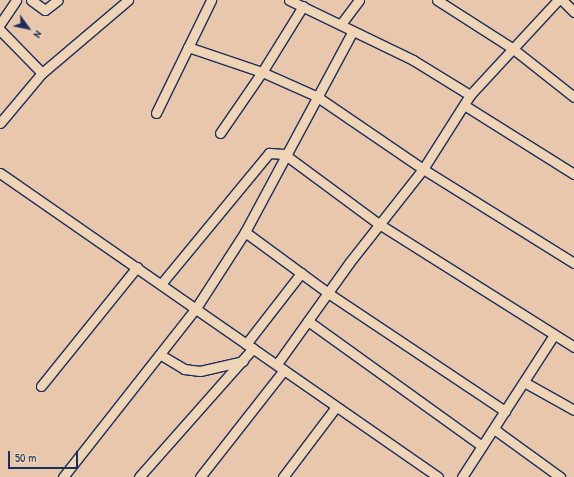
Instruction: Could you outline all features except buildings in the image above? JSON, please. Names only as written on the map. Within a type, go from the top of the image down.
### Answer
[{"type":"street","points":[[0,24],[16,0]]},
{"type":"street","points":[[31,0],[45,10],[58,0]]},
{"type":"street","points":[[0,123],[42,73],[128,0]]},
{"type":"street","points":[[156,112],[210,0]]},
{"type":"street","points":[[289,0],[414,60],[470,94]]},
{"type":"street","points":[[341,24],[359,0]]},
{"type":"street","points":[[437,0],[512,48],[574,97]]},
{"type":"street","points":[[277,364],[379,224],[423,169],[470,94],[558,0]]},
{"type":"street","points":[[562,0],[574,12]]},
{"type":"street","points":[[220,133],[262,72],[303,6]]},
{"type":"street","points":[[0,30],[42,73]]},
{"type":"street","points":[[63,477],[161,355],[196,308],[245,232],[284,154],[353,31]]},
{"type":"street","points":[[188,47],[262,72],[316,96],[423,169],[574,263]]},
{"type":"street","points":[[464,105],[574,174]]},
{"type":"street","points":[[161,284],[269,153],[284,154],[379,224],[481,285],[574,347]]},
{"type":"street","points":[[0,173],[438,477]]},
{"type":"street","points":[[245,232],[328,293],[505,411]]},
{"type":"street","points":[[41,386],[137,268]]},
{"type":"street","points":[[139,477],[243,360],[250,346],[301,272]]},
{"type":"street","points":[[308,321],[482,446]]},
{"type":"street","points":[[462,477],[554,335]]},
{"type":"street","points":[[161,355],[184,369],[200,371],[243,360]]},
{"type":"street","points":[[200,477],[284,370]]},
{"type":"street","points":[[524,382],[574,410]]},
{"type":"street","points":[[283,477],[336,407]]},
{"type":"street","points":[[494,429],[560,477]]}]
